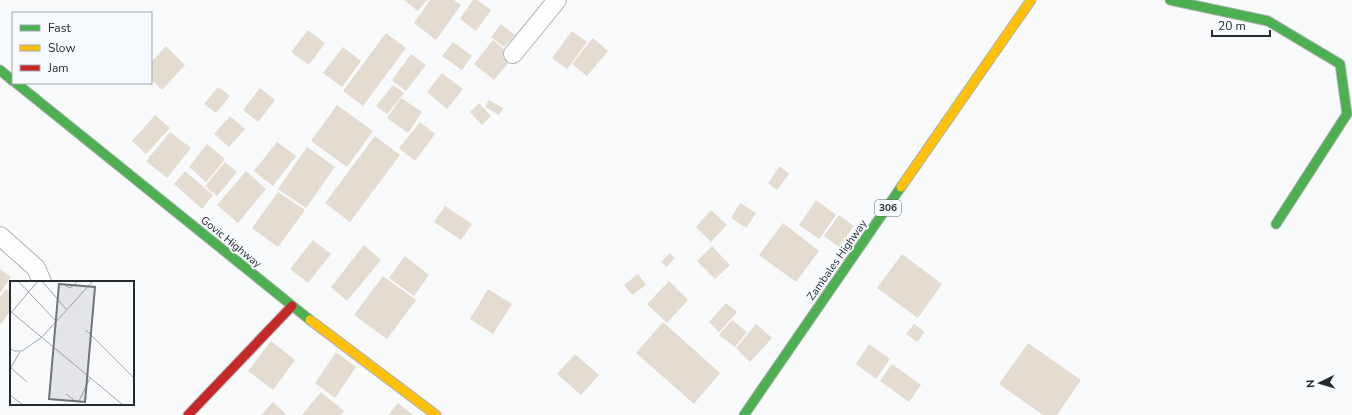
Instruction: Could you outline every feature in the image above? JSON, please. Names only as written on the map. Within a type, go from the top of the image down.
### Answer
[{"type":"main road","name":"Zambales Highway","points":[[744,415],[1032,0]]},
{"type":"main road","points":[[1170,0],[1268,21],[1340,64],[1347,114],[1276,224]]},
{"type":"main road","points":[[0,70],[12,80]]},
{"type":"main road","name":"Govic Highway","points":[[17,84],[292,306],[433,414]]},
{"type":"main road","points":[[188,415],[292,306]]},
{"type":"street","points":[[513,54],[557,0]]},
{"type":"street","points":[[0,236],[36,268],[42,281]]},
{"type":"building","points":[[404,0],[427,0],[418,11]]},
{"type":"building","points":[[430,0],[454,0],[461,5],[436,40],[414,23]]},
{"type":"building","points":[[473,0],[477,0],[491,10],[476,31],[460,19]]},
{"type":"building","points":[[501,24],[515,35],[504,47],[491,37]]},
{"type":"building","points":[[308,30],[325,43],[309,65],[291,52]]},
{"type":"building","points":[[572,31],[587,42],[567,69],[552,58]]},
{"type":"building","points":[[386,33],[406,48],[363,106],[343,91]]},
{"type":"building","points":[[593,38],[608,51],[587,76],[572,64]]},
{"type":"building","points":[[493,40],[513,57],[494,80],[474,64]]},
{"type":"building","points":[[453,42],[472,56],[462,70],[442,56]]},
{"type":"building","points":[[166,46],[185,65],[162,90],[152,80],[152,61]]},
{"type":"building","points":[[343,47],[361,61],[342,87],[323,73]]},
{"type":"building","points":[[411,54],[426,65],[406,91],[392,80]]},
{"type":"building","points":[[442,73],[463,89],[447,109],[427,92]]},
{"type":"building","points":[[393,85],[404,93],[387,114],[376,106]]},
{"type":"building","points":[[218,87],[230,96],[216,113],[204,104]]},
{"type":"building","points":[[260,88],[275,100],[258,122],[243,110]]},
{"type":"building","points":[[401,98],[422,112],[408,133],[387,118]]},
{"type":"building","points":[[489,100],[503,108],[499,115],[485,107]]},
{"type":"building","points":[[479,103],[491,116],[482,125],[470,112]]},
{"type":"building","points":[[337,105],[373,131],[347,167],[311,141]]},
{"type":"building","points":[[155,115],[170,128],[146,154],[132,141]]},
{"type":"building","points":[[230,116],[245,129],[229,147],[214,134]]},
{"type":"building","points":[[420,122],[435,134],[415,161],[399,148]]},
{"type":"building","points":[[170,132],[191,148],[167,178],[146,161]]},
{"type":"building","points":[[375,136],[400,155],[350,222],[325,203]]},
{"type":"building","points":[[277,142],[296,156],[273,186],[254,171]]},
{"type":"building","points":[[207,144],[225,159],[206,182],[189,167]]},
{"type":"building","points":[[307,147],[335,167],[306,208],[278,189]]},
{"type":"building","points":[[225,162],[237,172],[217,196],[205,186]]},
{"type":"building","points":[[780,166],[789,174],[777,190],[768,183]]},
{"type":"building","points":[[185,171],[213,195],[202,209],[174,184]]},
{"type":"building","points":[[246,171],[266,189],[238,223],[217,205]]},
{"type":"building","points":[[278,192],[305,210],[278,247],[252,228]]},
{"type":"building","points":[[816,200],[836,215],[819,239],[799,225]]},
{"type":"building","points":[[740,203],[756,213],[746,228],[731,218]]},
{"type":"building","points":[[445,206],[472,224],[461,240],[434,222]]},
{"type":"building","points":[[711,210],[727,225],[711,242],[696,227]]},
{"type":"building","points":[[839,215],[854,226],[839,247],[824,236]]},
{"type":"building","points":[[783,223],[819,251],[796,282],[759,255]]},
{"type":"building","points":[[313,240],[331,254],[308,283],[290,269]]},
{"type":"building","points":[[364,245],[381,260],[347,301],[331,287]]},
{"type":"building","points":[[712,246],[730,265],[715,279],[697,261]]},
{"type":"building","points":[[670,253],[675,258],[667,267],[661,262]]},
{"type":"building","points":[[902,254],[942,284],[918,318],[877,288]]},
{"type":"building","points":[[405,256],[429,275],[414,296],[389,278]]},
{"type":"building","points":[[0,269],[11,277],[0,293]]},
{"type":"building","points":[[638,274],[646,285],[632,295],[624,285]]},
{"type":"building","points":[[383,276],[416,300],[387,339],[354,315]]},
{"type":"building","points":[[669,281],[688,300],[667,323],[647,304]]},
{"type":"building","points":[[6,289],[10,291],[10,311],[0,325],[0,297]]},
{"type":"building","points":[[488,289],[512,304],[493,334],[470,319]]},
{"type":"building","points":[[726,303],[737,312],[719,332],[709,322]]},
{"type":"building","points":[[732,320],[747,332],[735,347],[719,335]]},
{"type":"building","points":[[663,322],[720,373],[694,404],[636,353]]},
{"type":"building","points":[[756,324],[772,338],[750,362],[736,348]]},
{"type":"building","points":[[914,324],[925,332],[917,342],[906,334]]},
{"type":"building","points":[[271,341],[295,360],[273,390],[248,371]]},
{"type":"building","points":[[1028,343],[1081,380],[1057,415],[1043,415],[999,384]]},
{"type":"building","points":[[869,344],[890,359],[876,379],[856,364]]},
{"type":"building","points":[[336,352],[356,367],[335,398],[315,383]]},
{"type":"building","points":[[575,354],[599,375],[581,395],[557,374]]},
{"type":"building","points":[[892,364],[921,385],[909,402],[880,381]]},
{"type":"building","points":[[321,392],[344,411],[341,415],[302,415]]},
{"type":"building","points":[[273,402],[287,415],[261,415]]},
{"type":"building","points":[[398,403],[413,415],[388,415]]},
{"type":"traffic: fast","points":[[1170,0],[1268,21],[1340,64],[1347,114],[1276,224]]},
{"type":"traffic: fast","points":[[0,70],[12,80]]},
{"type":"traffic: fast","points":[[17,84],[310,320]]},
{"type":"traffic: fast","points":[[744,415],[901,187]]},
{"type":"traffic: slow","points":[[901,187],[1031,0]]},
{"type":"traffic: slow","points":[[310,320],[436,415]]},
{"type":"traffic: jam","points":[[188,415],[292,306]]}]
